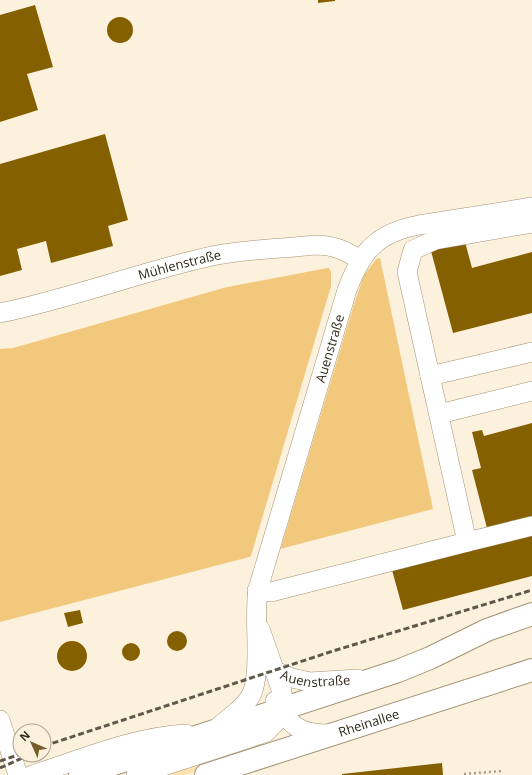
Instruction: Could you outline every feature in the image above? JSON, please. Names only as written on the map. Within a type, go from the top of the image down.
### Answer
[{"type":"main road","points":[[80,775],[382,677],[414,664],[487,630],[532,614]]},
{"type":"main road","name":"Rheinallee","points":[[206,775],[532,670]]},
{"type":"street","name":"Auenstraße","points":[[213,732],[244,705],[254,688],[256,677],[257,592],[344,300],[351,278],[360,260],[371,247],[397,231],[410,227],[532,207]]},
{"type":"street","points":[[467,542],[407,272],[413,250],[434,240],[532,223]]},
{"type":"street","name":"Mühlenstraße","points":[[0,313],[63,298],[199,259],[225,254],[328,245],[346,251],[360,260]]},
{"type":"street","points":[[430,376],[532,352]]},
{"type":"street","points":[[439,414],[532,391]]},
{"type":"street","points":[[257,592],[271,592],[532,526]]},
{"type":"street","name":"Auenstraße","points":[[136,775],[266,732],[275,723],[281,710],[283,695],[256,616]]},
{"type":"street","name":"Auenstraße","points":[[256,653],[268,689],[281,710],[295,726],[306,732],[314,734],[336,734]]},
{"type":"street","name":"Auenstraße","points":[[275,670],[292,678],[310,682],[382,677]]},
{"type":"street","points":[[0,720],[18,775]]},
{"type":"street","points":[[32,775],[141,741],[180,734],[213,732]]},
{"type":"path","points":[[464,774],[501,771]]},
{"type":"shaded area","points":[[380,258],[433,509],[0,622],[0,349],[13,348],[227,287]]},
{"type":"shaded area","points":[[262,744],[263,749],[184,775],[167,775]]},
{"type":"pier","points":[[378,257],[364,275],[354,304],[280,551],[250,559],[331,286],[331,272],[328,266]]},
{"type":"building","points":[[318,0],[335,0],[335,1],[318,3]]},
{"type":"building","points":[[35,5],[53,67],[27,74],[38,110],[0,122],[0,15]]},
{"type":"building","points":[[120,17],[129,21],[133,30],[129,39],[120,43],[111,39],[107,30],[111,21]]},
{"type":"building","points":[[105,134],[128,220],[108,226],[113,246],[51,263],[46,241],[17,249],[22,270],[0,276],[0,164]]},
{"type":"building","points":[[465,242],[472,268],[532,252],[532,313],[453,333],[431,251]]},
{"type":"building","points":[[532,423],[532,516],[487,528],[472,470],[481,468],[472,432],[482,430],[484,436]]},
{"type":"building","points":[[532,533],[532,576],[403,610],[392,570]]},
{"type":"building","points":[[80,610],[83,623],[68,627],[64,613]]},
{"type":"building","points":[[173,631],[181,631],[187,637],[187,645],[181,651],[173,651],[167,645],[167,637]]},
{"type":"building","points":[[72,641],[83,645],[87,656],[83,667],[72,671],[61,667],[57,656],[61,645]]},
{"type":"building","points":[[131,643],[137,646],[140,652],[137,658],[131,661],[125,658],[122,652],[125,646]]},
{"type":"building","points":[[442,763],[443,775],[342,775],[342,774]]},
{"type":"railway","points":[[52,743],[333,651],[532,590]]},
{"type":"railway","points":[[0,761],[12,757]]},
{"type":"railway","points":[[0,768],[12,763]]}]
